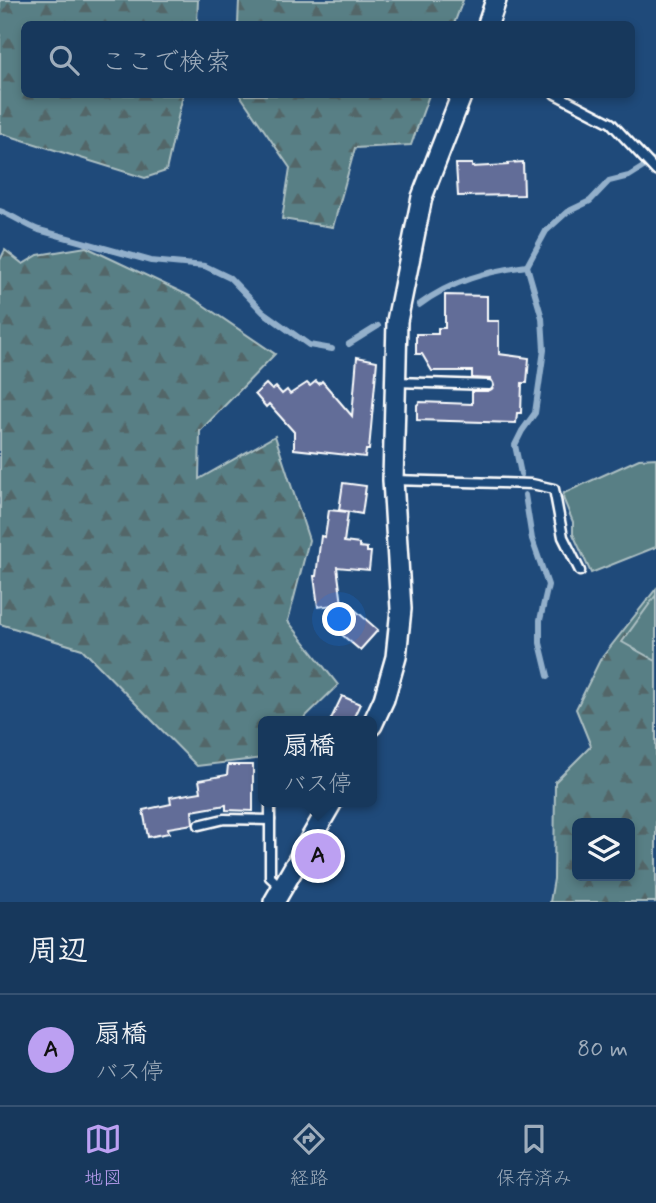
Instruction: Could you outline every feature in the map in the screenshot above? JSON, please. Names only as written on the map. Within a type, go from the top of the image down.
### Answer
[{"type":"street","points":[[489,21],[496,0]]},
{"type":"street","points":[[376,716],[396,657],[401,609],[393,480],[397,321],[422,197],[460,98]]},
{"type":"street","points":[[278,895],[329,807]]},
{"type":"lane","points":[[563,98],[611,123],[655,171]]},
{"type":"lane","points":[[394,382],[488,385]]},
{"type":"lane","points":[[393,480],[533,484],[554,489],[563,537],[580,570]]},
{"type":"lane","points":[[270,807],[270,877],[278,895]]},
{"type":"lane","points":[[199,825],[224,819],[270,820]]},
{"type":"green space","points":[[0,0],[198,0],[197,21],[21,21],[21,98],[182,98],[166,171],[145,178],[0,133]]},
{"type":"green space","points":[[239,0],[463,0],[455,21],[238,21]]},
{"type":"green space","points":[[242,98],[428,98],[411,145],[355,148],[333,227],[282,219],[290,168]]},
{"type":"green space","points":[[86,247],[190,296],[275,354],[200,431],[199,479],[275,436],[309,540],[288,621],[338,685],[306,716],[258,716],[258,759],[197,766],[82,649],[0,624],[0,260],[5,250],[23,264],[38,255]]},
{"type":"green space","points":[[656,458],[656,547],[591,573],[573,534],[573,522],[563,498],[564,493],[639,459]]},
{"type":"green space","points":[[656,589],[656,902],[550,902],[554,879],[555,782],[591,746],[576,709],[600,660]]},
{"type":"green space","points":[[656,595],[656,661],[622,642]]},
{"type":"building","points":[[523,162],[524,195],[458,196],[456,164],[472,164],[472,167]]},
{"type":"building","points":[[445,295],[487,296],[487,321],[499,321],[499,354],[529,358],[527,383],[522,383],[521,413],[517,413],[516,423],[417,420],[417,405],[420,402],[472,404],[472,391],[488,391],[494,386],[491,379],[472,378],[472,371],[432,371],[422,354],[416,354],[416,334],[438,334],[438,328],[445,328]]},
{"type":"building","points":[[357,357],[377,361],[369,450],[366,450],[365,457],[294,449],[294,432],[269,404],[266,407],[255,394],[266,384],[272,390],[276,387],[282,394],[287,390],[290,394],[307,383],[310,386],[316,381],[319,384],[322,381],[352,416]]},
{"type":"building","points":[[343,483],[366,486],[362,514],[339,510]]},
{"type":"building","points":[[329,510],[348,512],[344,542],[359,544],[359,547],[367,548],[367,552],[371,552],[369,570],[337,567],[342,604],[318,607],[314,576]]},
{"type":"building","points":[[346,602],[378,630],[360,650],[328,623]]},
{"type":"building","points":[[342,696],[360,704],[354,716],[332,716]]},
{"type":"building","points":[[228,765],[253,765],[253,811],[226,810],[226,805],[192,811],[193,824],[168,828],[169,833],[148,837],[143,810],[171,804],[170,797],[201,792],[199,780],[227,775]]},
{"type":"waterway","points":[[521,474],[515,445],[535,413],[544,350],[542,318],[527,266],[546,231],[567,212],[590,201],[609,181],[629,176],[656,159]]},
{"type":"waterway","points":[[0,211],[39,230],[151,261],[205,266],[230,278],[263,312],[309,345],[332,349]]},
{"type":"waterway","points":[[419,305],[444,289],[470,278],[527,266]]},
{"type":"waterway","points":[[349,344],[378,326]]},
{"type":"waterway","points":[[525,495],[532,539],[548,585],[540,620],[540,643],[548,676]]},
{"type":"place","name":"扇橋","points":[[318,856]]}]
